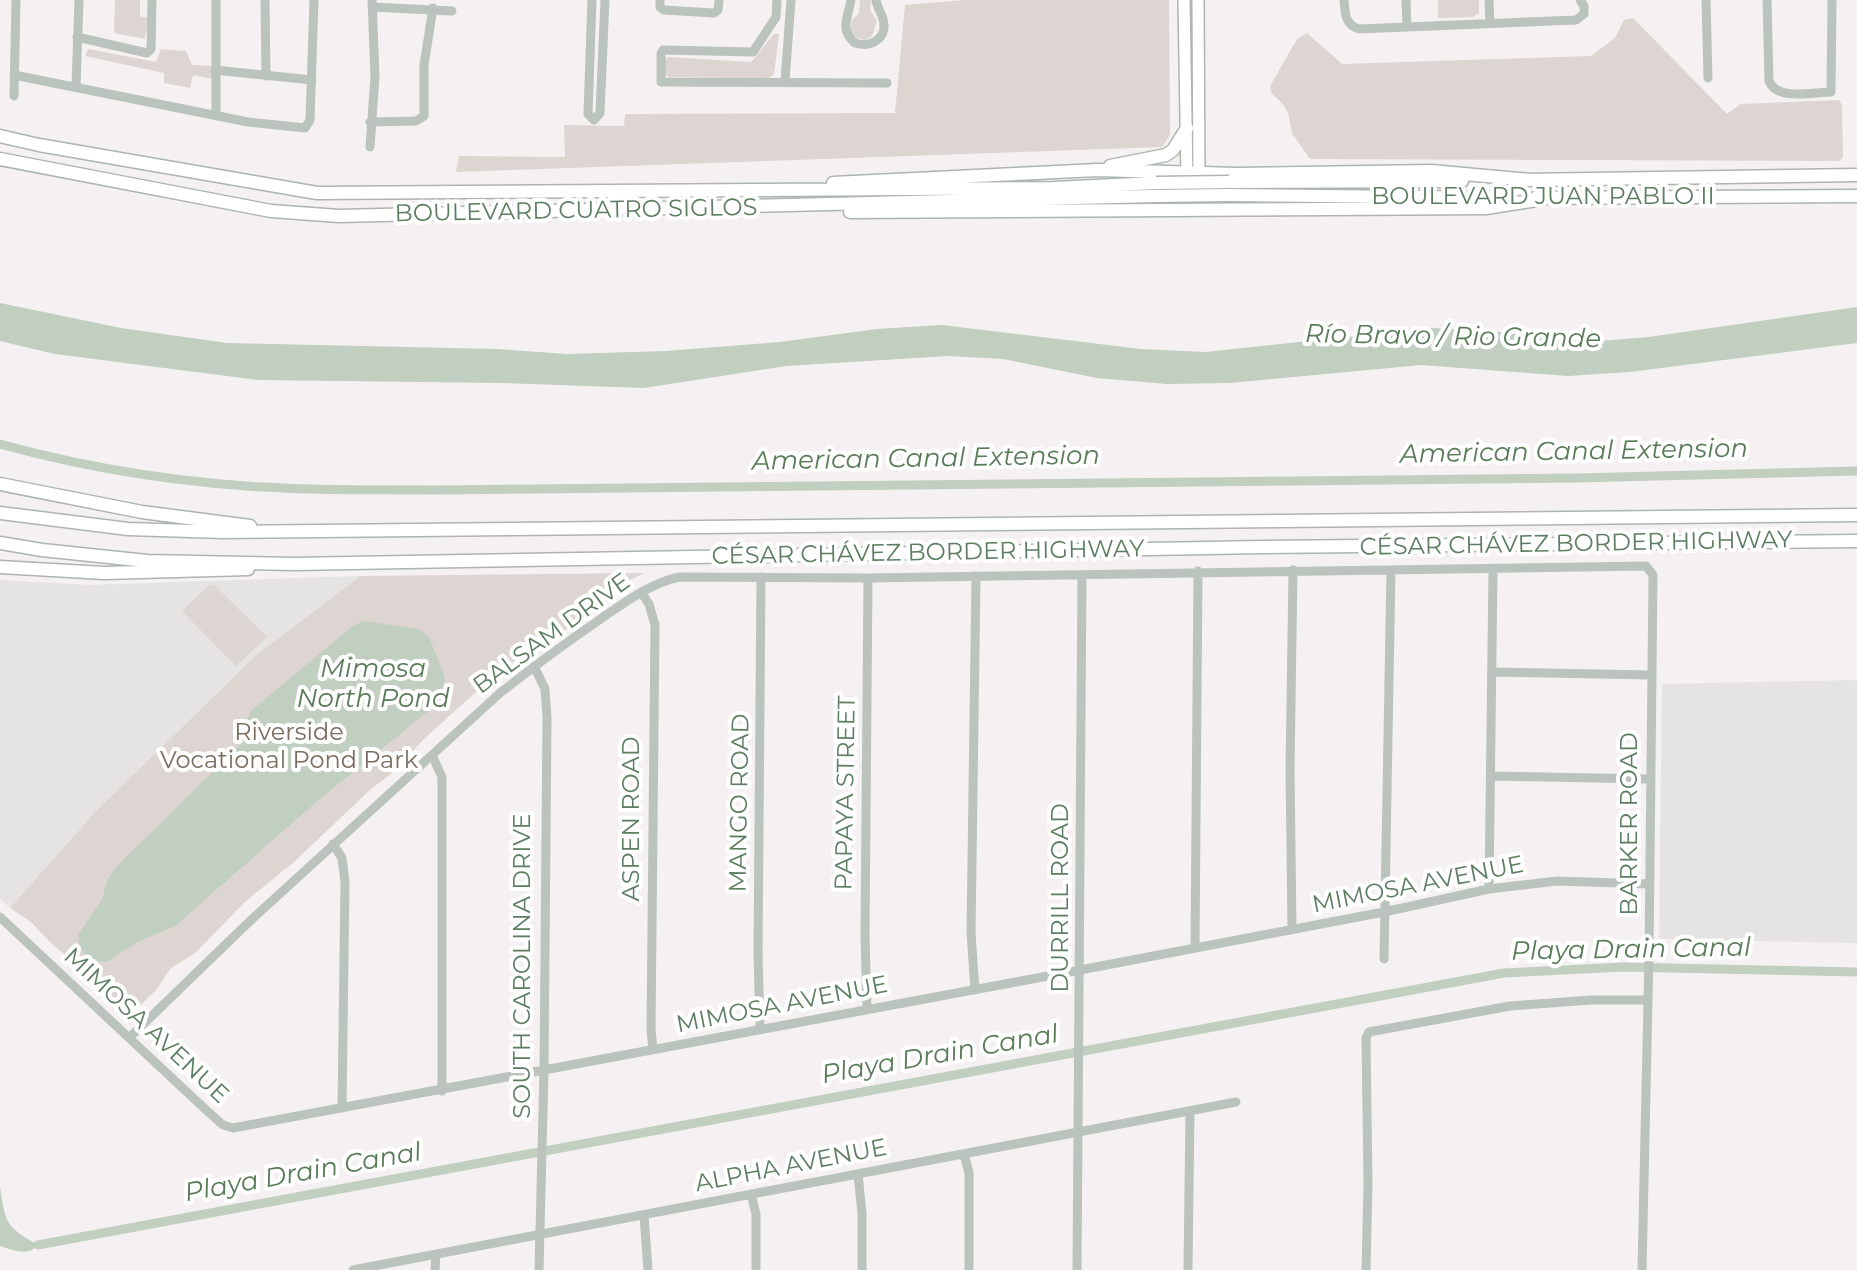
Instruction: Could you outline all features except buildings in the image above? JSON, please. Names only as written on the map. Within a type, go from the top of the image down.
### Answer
[{"type":"highway","points":[[798,189],[849,180],[1097,170],[1166,155],[1173,150],[1187,128]]},
{"type":"highway","name":"BOULEVARD CUATRO SIGLOS","points":[[0,136],[317,193],[1054,188],[1155,184]]},
{"type":"highway","name":"BOULEVARD CUATRO SIGLOS","points":[[0,159],[271,211],[339,216],[938,202],[1155,184]]},
{"type":"highway","points":[[1097,170],[1155,184],[1486,208],[1543,199]]},
{"type":"highway","points":[[655,210],[694,215],[1193,209],[1230,190],[1431,171],[1530,180]]},
{"type":"highway","points":[[1155,184],[1193,173],[1230,190]]},
{"type":"highway","name":"BOULEVARD JUAN PABLO II","points":[[1230,190],[1431,181],[1857,175]]},
{"type":"highway","points":[[1149,209],[1160,192],[1159,180],[1155,184]]},
{"type":"highway","name":"BOULEVARD JUAN PABLO II","points":[[1230,190],[1543,199],[1857,196]]},
{"type":"highway","points":[[0,484],[142,512],[309,532]]},
{"type":"highway","name":"CÉSAR CHÁVEZ BORDER HIGHWAY","points":[[0,513],[140,530],[309,532],[1857,515]]},
{"type":"highway","name":"CÉSAR CHÁVEZ BORDER HIGHWAY","points":[[0,543],[147,561],[293,564],[1857,541]]},
{"type":"highway","points":[[0,567],[49,572],[137,574],[239,571],[293,564]]},
{"type":"main road","points":[[1184,0],[1187,128],[1193,173]]},
{"type":"main road","points":[[1193,209],[1198,0]]},
{"type":"street","points":[[14,96],[16,0]]},
{"type":"street","points":[[76,86],[79,0]]},
{"type":"street","points":[[77,37],[147,53],[151,48],[152,0]]},
{"type":"street","points":[[216,0],[216,115]]},
{"type":"street","points":[[265,0],[266,76]]},
{"type":"street","points":[[14,75],[216,115],[307,127],[310,120],[314,0]]},
{"type":"street","points":[[592,0],[588,114],[594,120],[600,113],[605,0]]},
{"type":"street","points":[[660,0],[660,7],[665,10],[713,13],[718,11],[719,0]]},
{"type":"street","points":[[777,0],[776,17],[753,52],[663,50],[660,81],[887,83]]},
{"type":"street","points":[[785,81],[791,0]]},
{"type":"street","points":[[851,0],[845,32],[855,43],[869,45],[878,40],[884,28],[876,0]]},
{"type":"street","points":[[1344,0],[1345,17],[1354,28],[1576,20],[1584,11],[1580,0]]},
{"type":"street","points":[[1406,0],[1407,27]]},
{"type":"street","points":[[1489,0],[1490,23]]},
{"type":"street","points":[[1706,0],[1708,78]]},
{"type":"street","points":[[1767,0],[1769,81],[1773,89],[1780,93],[1831,92],[1829,1]]},
{"type":"street","points":[[370,147],[375,76],[372,3],[452,11]]},
{"type":"street","points":[[370,122],[416,121],[424,116],[424,65],[433,8]]},
{"type":"street","points":[[776,17],[789,18]]},
{"type":"street","points":[[590,50],[603,51]]},
{"type":"street","points":[[215,70],[312,80]]},
{"type":"street","name":"BALSAM DRIVE","points":[[130,1037],[333,844],[534,666],[657,583],[679,577],[868,578],[1640,566],[1651,570]]},
{"type":"street","points":[[1489,889],[1493,569]]},
{"type":"street","points":[[1292,929],[1290,769],[1293,570]]},
{"type":"street","points":[[1384,959],[1391,570]]},
{"type":"street","name":"BARKER ROAD","points":[[1642,1270],[1649,956],[1651,570]]},
{"type":"street","points":[[1195,948],[1198,571]]},
{"type":"street","name":"DURRILL ROAD","points":[[1077,1270],[1082,575]]},
{"type":"street","points":[[975,990],[971,933],[976,576]]},
{"type":"street","name":"MANGO ROAD","points":[[760,1030],[761,577]]},
{"type":"street","name":"PAPAYA STREET","points":[[867,1009],[868,578]]},
{"type":"street","name":"ASPEN ROAD","points":[[641,592],[649,604],[655,625],[653,1050]]},
{"type":"street","name":"SOUTH CAROLINA DRIVE","points":[[534,666],[545,689],[547,718],[539,1270]]},
{"type":"street","points":[[1493,672],[1651,675]]},
{"type":"street","points":[[432,755],[441,768],[442,777],[442,1091]]},
{"type":"street","points":[[1491,776],[1649,779]]},
{"type":"street","points":[[333,844],[342,858],[345,882],[342,1108]]},
{"type":"street","name":"MIMOSA AVENUE","points":[[0,917],[205,1109],[228,1127],[241,1128],[1384,912],[1489,889],[1557,881],[1649,884]]},
{"type":"street","points":[[1366,1270],[1366,1038],[1371,1031],[1510,1006],[1591,1000],[1647,1000]]},
{"type":"street","name":"ALPHA AVENUE","points":[[353,1270],[1236,1102]]},
{"type":"street","points":[[1188,1270],[1190,1111]]},
{"type":"street","points":[[964,1154],[969,1183],[969,1270]]},
{"type":"street","points":[[858,1174],[862,1270]]},
{"type":"street","points":[[751,1194],[756,1214],[756,1270]]},
{"type":"street","points":[[644,1215],[648,1270]]},
{"type":"street","points":[[435,1270],[436,1254]]},
{"type":"shaded area","points":[[360,576],[254,657],[95,812],[10,908],[0,899],[0,580],[89,585]]},
{"type":"shaded area","points":[[1857,680],[1857,943],[1659,939],[1662,684]]},
{"type":"green space","points":[[115,0],[140,0],[140,16],[148,18],[145,39],[114,33]]},
{"type":"green space","points":[[860,0],[871,0],[870,10],[877,21],[872,36],[865,40],[849,31],[852,20],[859,13]]},
{"type":"green space","points":[[965,0],[1169,0],[1170,135],[1162,147],[456,172],[459,156],[565,157],[564,125],[624,126],[625,114],[895,113],[905,5]]},
{"type":"green space","points":[[1438,0],[1479,0],[1479,13],[1473,17],[1438,18]]},
{"type":"green space","points":[[1633,18],[1727,114],[1741,104],[1839,100],[1842,105],[1843,157],[1840,161],[1310,159],[1292,133],[1283,104],[1271,93],[1270,86],[1297,39],[1307,33],[1342,64],[1591,56],[1615,38],[1624,20]]},
{"type":"green space","points":[[774,34],[779,34],[774,74],[769,78],[665,75],[665,59],[668,57],[751,62]]},
{"type":"green space","points":[[88,49],[156,62],[161,49],[186,51],[192,65],[212,66],[212,79],[193,75],[190,88],[164,83],[164,73],[85,56]]},
{"type":"green space","name":"Riverside Vocational Pond Park","points":[[644,573],[624,583],[603,605],[564,631],[551,634],[496,674],[426,737],[391,774],[245,902],[195,953],[171,968],[156,990],[129,1016],[116,1000],[31,922],[10,908],[95,812],[254,657],[360,576]]},
{"type":"green space","points":[[209,585],[214,585],[267,637],[236,666],[182,611]]},
{"type":"water","name":"Río Bravo / Rio Grande","points":[[0,303],[121,328],[227,343],[497,349],[567,354],[666,351],[942,325],[1141,349],[1205,352],[1431,328],[1587,342],[1649,337],[1857,307],[1857,343],[1630,372],[1568,376],[1421,365],[1230,383],[1167,384],[1097,378],[1003,359],[948,356],[786,366],[644,388],[258,380],[55,354],[0,341]]},
{"type":"water","name":"Mimosa North Pond","points":[[364,621],[419,629],[429,637],[445,677],[442,694],[432,708],[315,803],[175,926],[137,942],[107,962],[87,957],[80,947],[78,935],[102,900],[107,881],[115,868],[239,746],[252,710],[354,625]]},
{"type":"water","points":[[0,1187],[9,1223],[38,1245],[34,1249],[20,1252],[0,1246]]},
{"type":"waterway","name":"American Canal Extension","points":[[0,444],[141,474],[249,486],[322,489],[1577,478],[1857,471]]},
{"type":"waterway","name":"Playa Drain Canal","points":[[38,1245],[1504,973],[1623,967],[1857,972]]}]
